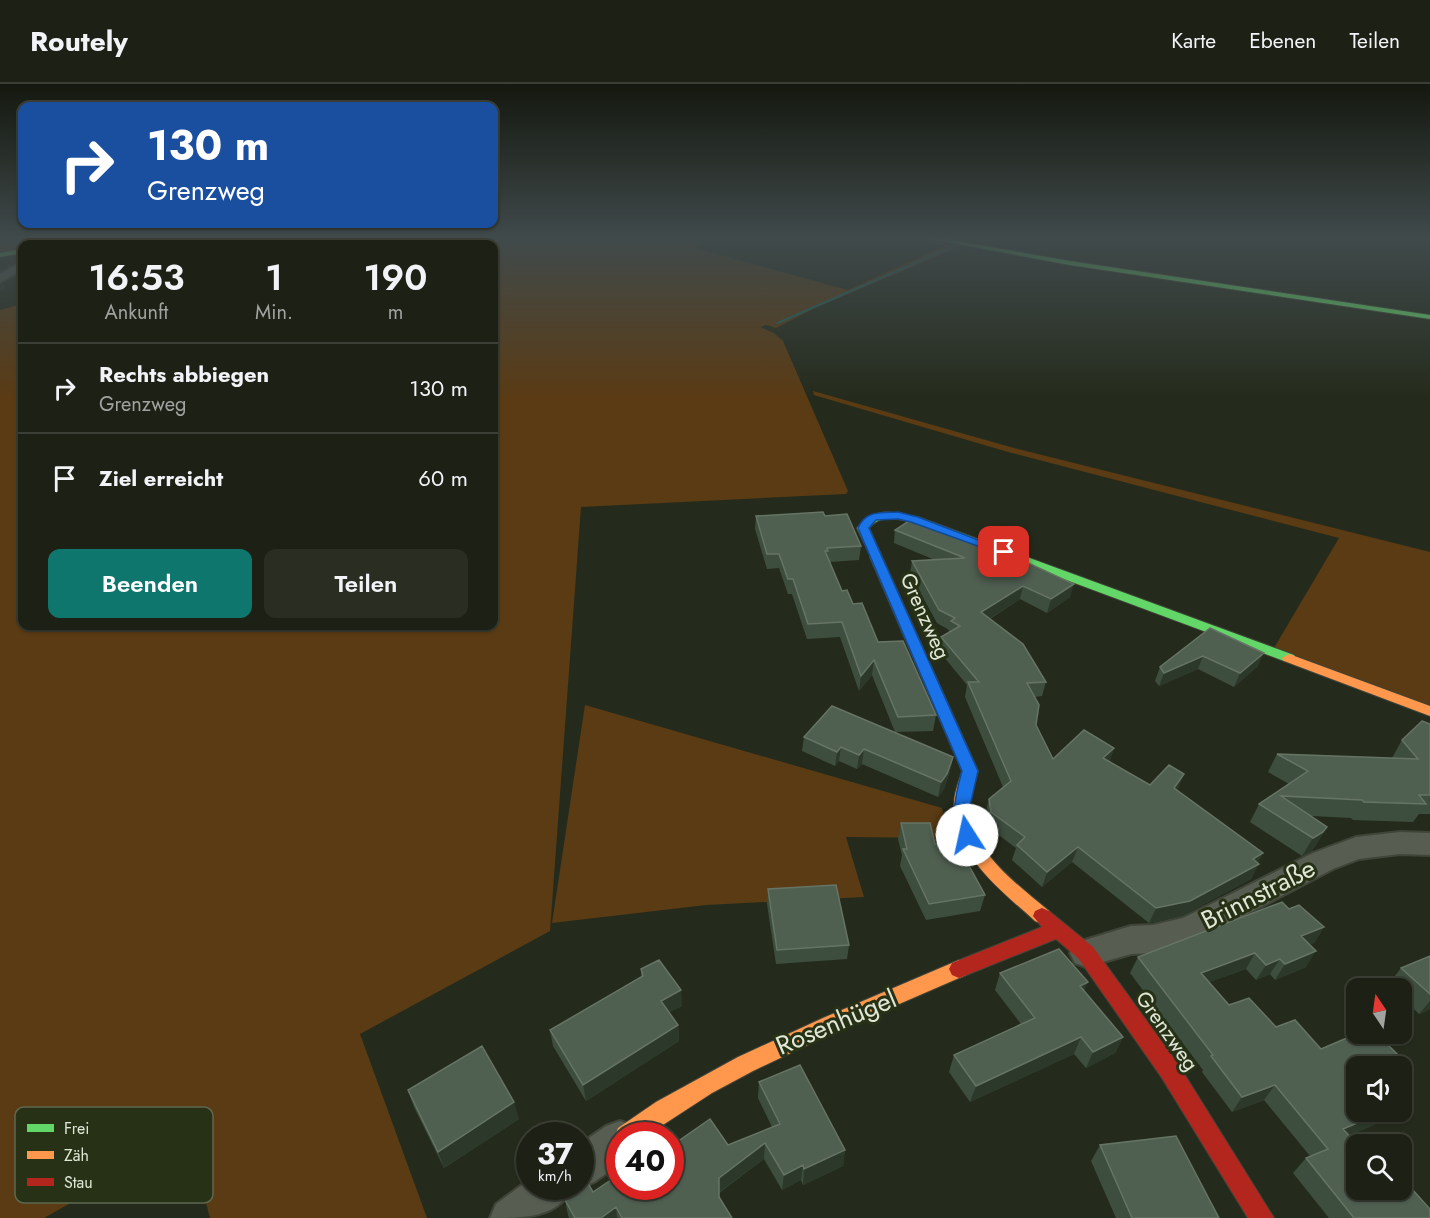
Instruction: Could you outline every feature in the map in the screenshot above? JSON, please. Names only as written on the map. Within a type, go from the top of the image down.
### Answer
[{"type":"street","points":[[1259,292],[1430,317]]},
{"type":"street","name":"Grenzweg","points":[[1262,1218],[1170,1071],[1086,953],[1057,930],[993,871],[967,835],[962,806],[970,771],[863,528],[867,521],[884,515],[914,519],[1430,711]]},
{"type":"street","name":"Brinnstraße","points":[[1086,953],[1131,940],[1153,939],[1190,929],[1323,861],[1356,848],[1400,843],[1430,844]]},
{"type":"street","name":"Rosenhügel","points":[[645,1122],[748,1061],[982,959],[1057,930]]},
{"type":"street","points":[[510,1218],[535,1200]]},
{"type":"shaded area","points":[[498,292],[853,292],[776,328],[766,325],[760,327],[774,333],[783,341],[848,491],[846,494],[581,507],[550,931],[360,1034],[427,1218],[210,1218],[206,1203],[213,1203],[213,1107],[15,1107],[15,1203],[71,1203],[44,1218],[0,1218],[0,310],[18,305],[18,630],[498,630]]},
{"type":"shaded area","points":[[813,391],[1014,448],[1430,552],[1430,707],[1274,648],[1339,538],[1008,452],[814,395]]},
{"type":"shaded area","points":[[585,705],[942,808],[949,838],[846,837],[864,897],[706,905],[552,923]]},
{"type":"building","points":[[823,512],[825,516],[847,514],[861,546],[827,548],[828,551],[825,551],[842,591],[847,590],[853,604],[862,603],[878,642],[903,641],[936,715],[898,717],[874,660],[861,676],[842,622],[808,624],[793,579],[788,579],[779,554],[767,554],[756,516]]},
{"type":"building","points":[[915,517],[996,548],[1074,584],[1051,599],[1023,586],[981,612],[1023,644],[1046,682],[1027,683],[1039,705],[1036,725],[1053,759],[1084,730],[1114,748],[1103,758],[1150,785],[1169,765],[1184,774],[1174,788],[1263,853],[1253,859],[1259,864],[1190,901],[1156,908],[1078,847],[1047,872],[1017,845],[1025,837],[991,812],[989,799],[1011,781],[968,682],[979,682],[941,637],[960,626],[951,621],[955,618],[939,610],[912,561],[965,558],[895,530]]},
{"type":"building","points":[[1210,628],[1264,653],[1240,673],[1203,656],[1164,673],[1160,667]]},
{"type":"building","points":[[832,706],[953,757],[947,774],[941,782],[864,749],[859,755],[841,747],[837,752],[804,737]]},
{"type":"building","points":[[1422,721],[1430,724],[1430,795],[1419,795],[1426,804],[1281,796],[1327,827],[1313,838],[1259,804],[1308,771],[1277,754],[1418,759],[1402,740]]},
{"type":"building","points":[[901,823],[930,823],[935,844],[955,840],[985,895],[929,904],[903,849],[907,849]]},
{"type":"building","points":[[836,885],[849,945],[777,950],[768,889]]},
{"type":"building","points":[[1282,902],[1289,909],[1299,905],[1324,927],[1301,936],[1316,951],[1285,964],[1280,959],[1266,965],[1255,953],[1201,973],[1229,1005],[1249,998],[1276,1027],[1295,1020],[1321,1049],[1346,1038],[1346,1044],[1387,1044],[1399,1056],[1346,1056],[1346,1122],[1359,1122],[1343,1129],[1348,1134],[1346,1200],[1412,1200],[1412,1189],[1430,1209],[1430,1218],[1354,1218],[1306,1158],[1328,1149],[1275,1085],[1242,1097],[1138,957]]},
{"type":"building","points":[[1059,949],[1088,982],[1080,986],[1123,1037],[1093,1052],[1081,1037],[976,1086],[954,1055],[1035,1018],[1000,973]]},
{"type":"building","points":[[1430,956],[1430,994],[1401,968]]},
{"type":"building","points":[[659,960],[681,990],[661,1001],[678,1025],[583,1085],[550,1030],[643,976],[641,969]]},
{"type":"building","points":[[482,1046],[514,1102],[438,1152],[408,1090]]},
{"type":"building","points":[[800,1065],[845,1150],[804,1169],[803,1165],[784,1175],[765,1143],[719,1178],[719,1197],[732,1218],[622,1218],[616,1207],[601,1218],[575,1218],[565,1200],[594,1200],[594,1191],[606,1183],[606,1200],[684,1200],[684,1137],[710,1119],[728,1145],[780,1124],[759,1082]]},
{"type":"building","points":[[1176,1136],[1219,1218],[1132,1218],[1100,1145]]},
{"type":"waterway","points":[[777,323],[849,292]]},
{"type":"traffic: fast","points":[[1263,292],[1430,317]]},
{"type":"traffic: fast","points":[[876,557],[863,528],[868,522],[873,518],[886,515],[914,519],[1289,658]]},
{"type":"traffic: slow","points":[[876,557],[970,771],[962,807],[964,824],[970,840],[990,868],[1042,916]]},
{"type":"traffic: slow","points":[[1289,658],[1430,711]]},
{"type":"traffic: slow","points":[[646,1122],[704,1086],[745,1064],[830,1024],[959,969]]},
{"type":"traffic: jam","points":[[1042,916],[1086,953],[1170,1071],[1262,1218]]},
{"type":"traffic: jam","points":[[959,969],[1057,930]]},
{"type":"route","points":[[967,835],[962,806],[970,771],[863,528],[867,521],[874,517],[898,516],[914,519],[1004,552]]}]
